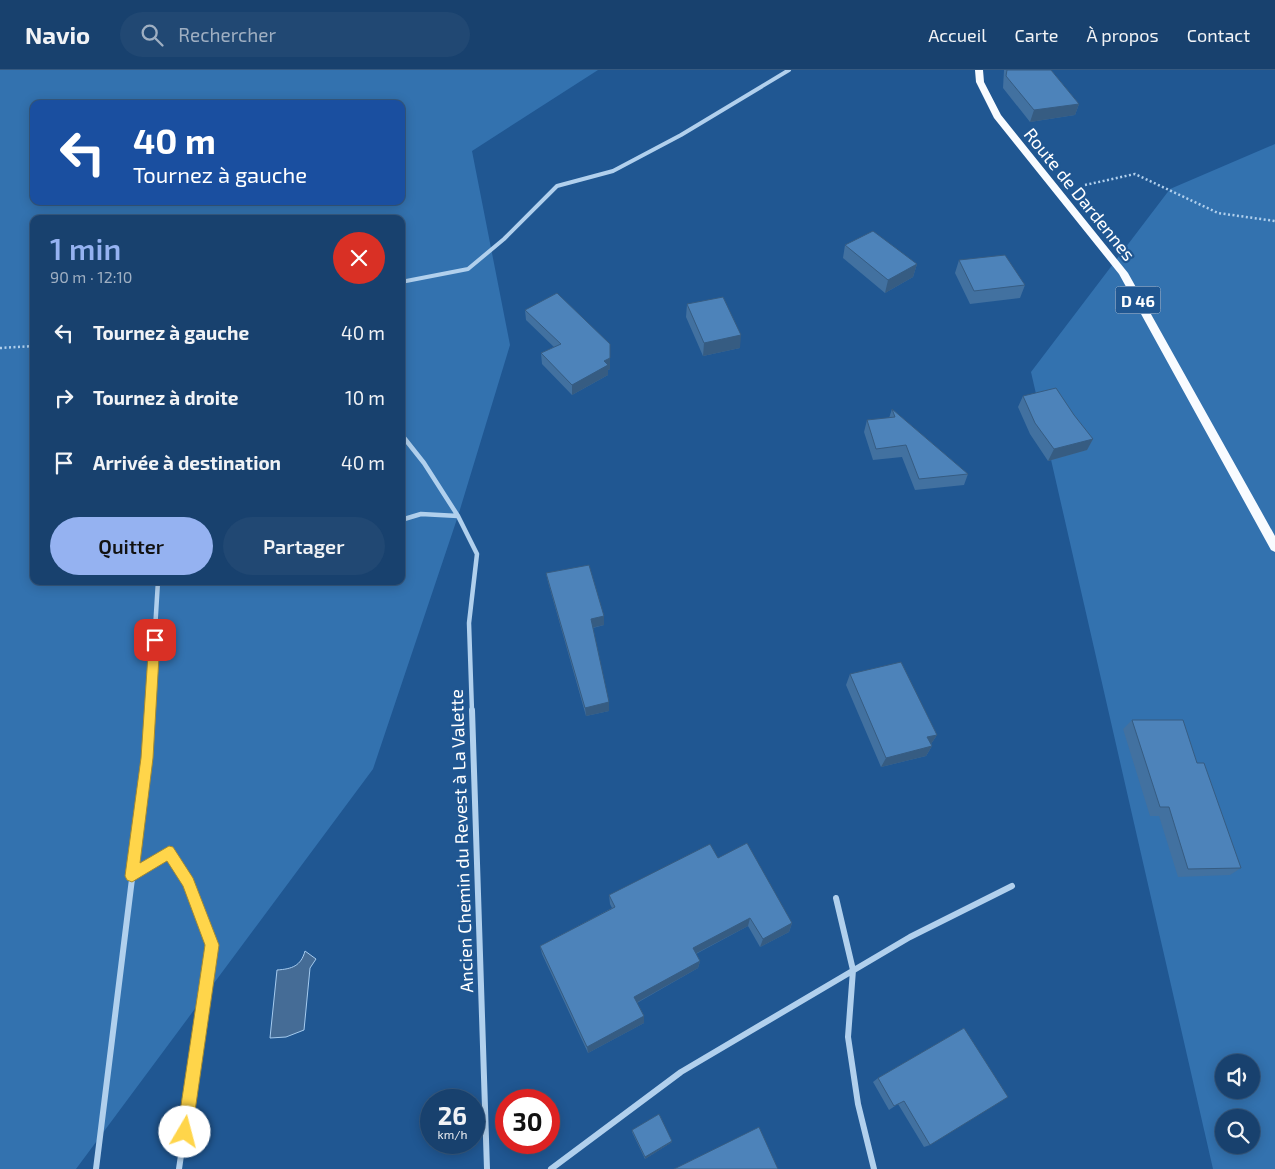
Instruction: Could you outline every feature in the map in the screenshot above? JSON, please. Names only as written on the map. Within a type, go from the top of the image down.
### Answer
[{"type":"main road","name":"Route de Dardennes","points":[[979,70],[980,82],[997,116],[1123,273],[1275,547]]},
{"type":"street","points":[[405,281],[468,269],[504,240],[557,186],[613,171],[681,135],[789,70]]},
{"type":"street","name":"Ancien Chemin du Revest à La Valette","points":[[405,439],[424,463],[458,516],[477,554],[469,623],[487,1169]]},
{"type":"street","points":[[405,519],[421,514],[458,516]]},
{"type":"street","points":[[96,1169],[147,758],[158,585]]},
{"type":"street","points":[[132,876],[169,852],[188,882],[212,945],[180,1169]]},
{"type":"street","points":[[551,1169],[681,1072],[910,937],[1012,886]]},
{"type":"street","points":[[836,898],[853,970],[848,1037],[858,1104],[874,1169]]},
{"type":"path","points":[[1057,192],[1135,174],[1218,213],[1275,220]]},
{"type":"path","points":[[0,348],[30,346]]},
{"type":"shaded area","points":[[0,70],[598,70],[472,151],[510,345],[458,516],[373,769],[76,1169],[0,1169]]},
{"type":"shaded area","points":[[1275,144],[1275,1169],[1213,1169],[1031,372],[1170,189]]},
{"type":"shaded area","points":[[305,951],[316,959],[310,968],[304,1030],[286,1037],[270,1038],[277,970],[295,966],[301,960]]},
{"type":"building","points":[[1007,70],[1051,70],[1079,104],[1034,110],[1006,76]]},
{"type":"building","points":[[873,231],[917,264],[888,280],[845,245]]},
{"type":"building","points":[[1005,255],[1025,285],[974,291],[959,260]]},
{"type":"building","points":[[557,293],[610,344],[610,358],[604,361],[608,365],[572,385],[541,353],[561,344],[525,310]]},
{"type":"building","points":[[723,297],[741,335],[704,343],[687,304]]},
{"type":"building","points":[[1056,388],[1093,439],[1054,449],[1035,423],[1023,396]]},
{"type":"building","points":[[892,409],[968,474],[919,479],[906,445],[876,449],[867,420],[895,417]]},
{"type":"building","points":[[589,565],[604,616],[591,619],[609,702],[585,708],[546,573]]},
{"type":"building","points":[[901,662],[937,735],[927,737],[932,746],[886,758],[850,674]]},
{"type":"building","points":[[1132,720],[1183,720],[1197,763],[1204,763],[1241,868],[1188,869],[1169,807],[1160,807]]},
{"type":"building","points":[[747,843],[792,923],[763,939],[750,918],[693,948],[700,961],[634,997],[644,1016],[587,1047],[540,946],[615,907],[609,895],[710,844],[718,858]]},
{"type":"building","points":[[964,1028],[1008,1097],[930,1145],[904,1101],[894,1106],[878,1078]]},
{"type":"building","points":[[659,1114],[672,1141],[645,1157],[632,1130]]},
{"type":"building","points":[[759,1127],[778,1169],[674,1169]]},
{"type":"route","points":[[155,640],[147,758],[132,876],[169,852],[188,882],[212,945],[185,1132]]}]
